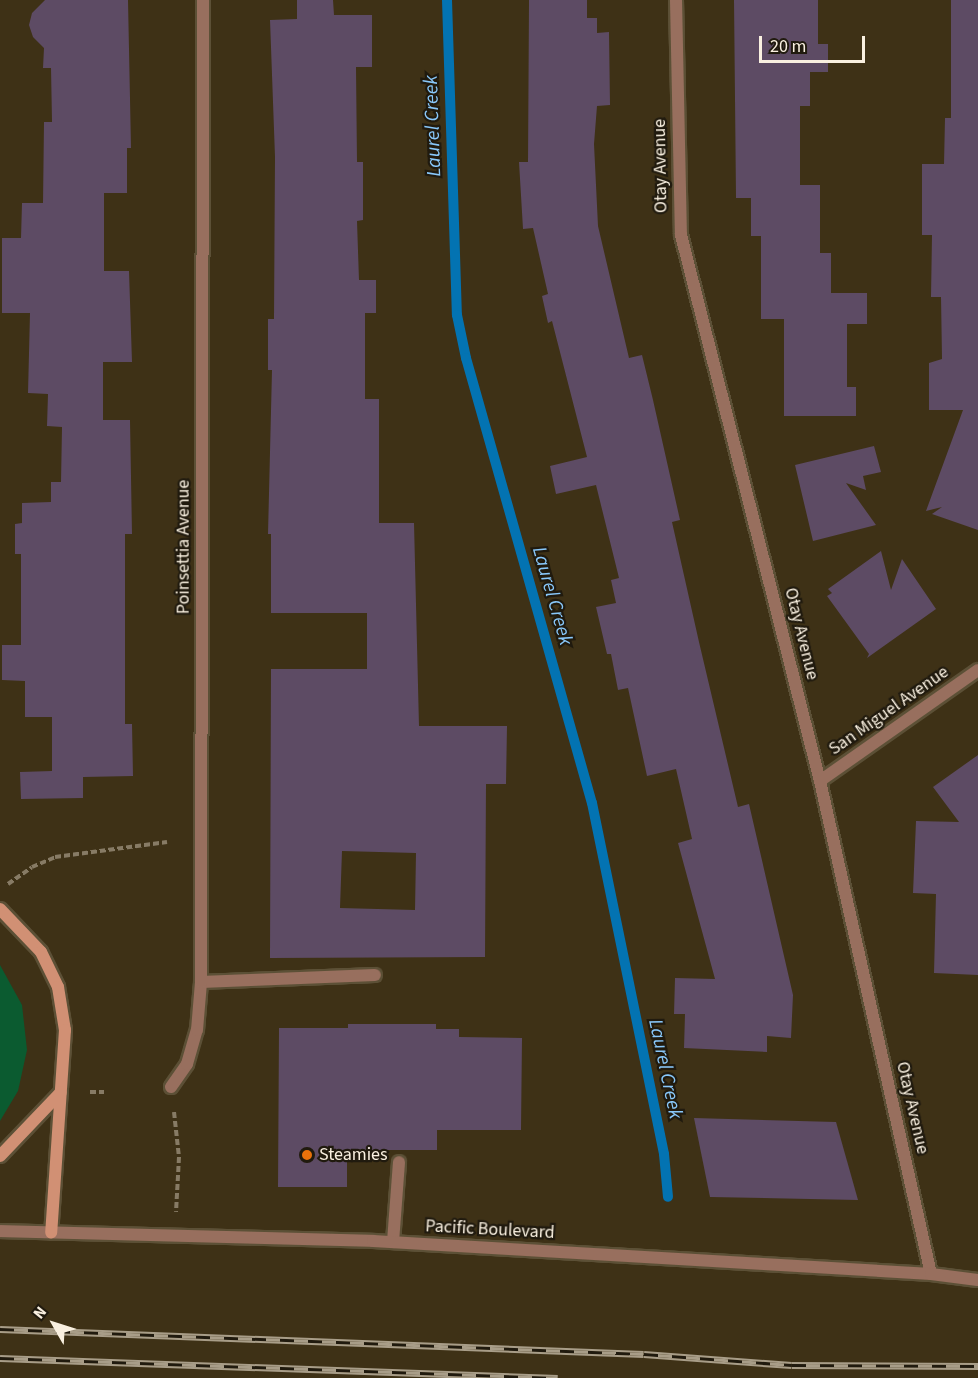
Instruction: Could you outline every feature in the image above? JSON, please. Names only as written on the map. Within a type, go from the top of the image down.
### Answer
[{"type":"main road","points":[[0,909],[41,952],[58,987],[65,1030],[51,1233]]},
{"type":"main road","points":[[0,1156],[61,1092]]},
{"type":"street","name":"Poinsettia Avenue","points":[[171,1087],[187,1064],[197,1030],[201,982],[202,0]]},
{"type":"street","name":"Otay Avenue","points":[[676,0],[681,235],[820,781],[931,1274]]},
{"type":"street","name":"San Miguel Avenue","points":[[820,781],[978,670]]},
{"type":"street","points":[[201,982],[375,975]]},
{"type":"street","points":[[393,1242],[399,1162]]},
{"type":"street","name":"Pacific Boulevard","points":[[0,1231],[393,1242],[931,1274],[978,1280]]},
{"type":"path","points":[[8,884],[32,867],[55,857],[167,842]]},
{"type":"path","points":[[171,1087],[179,1157],[174,1236]]},
{"type":"path","points":[[90,1092],[104,1092]]},
{"type":"green space","points":[[0,965],[22,1005],[27,1050],[18,1091],[0,1121]]},
{"type":"building","points":[[45,0],[128,0],[131,148],[127,148],[127,193],[104,193],[104,271],[129,271],[132,362],[103,362],[103,420],[130,420],[132,534],[125,534],[125,724],[132,724],[133,776],[83,777],[83,798],[21,799],[20,772],[52,771],[52,717],[25,717],[25,681],[2,680],[2,645],[21,645],[21,554],[15,554],[15,524],[22,523],[22,503],[51,502],[51,482],[61,482],[62,427],[47,426],[48,394],[28,393],[30,313],[2,313],[2,238],[21,238],[22,203],[43,203],[44,122],[52,122],[51,68],[43,68],[44,48],[33,37],[29,25],[32,13]]},
{"type":"building","points":[[297,0],[333,0],[334,15],[372,15],[372,67],[356,67],[357,162],[363,162],[363,220],[357,221],[359,280],[376,280],[376,313],[365,313],[365,399],[379,399],[379,523],[414,523],[419,726],[507,726],[506,784],[486,784],[485,957],[270,958],[271,669],[367,669],[367,613],[271,613],[271,534],[268,534],[272,370],[268,370],[268,319],[274,319],[275,157],[270,20],[297,19]],"holes":[[[342,851],[416,853],[415,910],[340,908]]]},
{"type":"building","points":[[529,0],[587,0],[587,18],[597,18],[597,33],[609,32],[610,105],[597,106],[594,144],[598,226],[629,358],[642,355],[680,520],[672,522],[699,642],[738,807],[749,804],[793,995],[791,1038],[767,1036],[767,1052],[684,1048],[685,1014],[674,1014],[675,978],[715,979],[678,843],[692,839],[676,769],[647,776],[628,688],[618,690],[611,654],[607,654],[596,607],[616,603],[611,580],[619,578],[596,485],[556,494],[550,466],[587,457],[552,321],[548,323],[542,296],[548,294],[533,228],[523,229],[519,162],[528,162]]},
{"type":"building","points":[[734,0],[818,0],[818,44],[828,44],[828,72],[810,72],[810,106],[800,106],[800,185],[820,185],[820,253],[831,253],[831,293],[867,293],[867,324],[847,324],[847,387],[856,387],[856,416],[784,416],[784,319],[761,319],[761,236],[751,236],[751,198],[736,198]]},
{"type":"building","points":[[951,0],[978,0],[978,530],[932,514],[942,507],[926,511],[963,410],[929,410],[929,363],[942,359],[941,297],[931,297],[932,235],[922,235],[922,164],[944,164],[945,118],[951,118]]},
{"type":"building","points":[[874,446],[881,472],[863,476],[866,490],[846,483],[876,525],[813,541],[795,465]]},
{"type":"building","points":[[881,551],[891,590],[902,559],[936,609],[867,658],[869,654],[827,596],[832,593],[828,589]]},
{"type":"building","points":[[978,755],[978,975],[934,973],[936,894],[913,893],[916,821],[959,822],[933,787]]},
{"type":"building","points":[[348,1024],[436,1024],[436,1029],[459,1029],[459,1037],[522,1038],[521,1130],[437,1130],[437,1150],[347,1150],[347,1187],[278,1187],[279,1028],[348,1028]]},
{"type":"building","points":[[694,1118],[836,1122],[858,1200],[710,1197]]},
{"type":"waterway","name":"Laurel Creek","points":[[447,0],[457,315],[466,358],[592,803],[664,1154],[668,1197]]},
{"type":"railway","points":[[0,1329],[644,1354],[792,1365],[978,1366]]},
{"type":"railway","points":[[0,1358],[558,1378]]},
{"type":"place","name":"Steamies","points":[[307,1155]]}]
